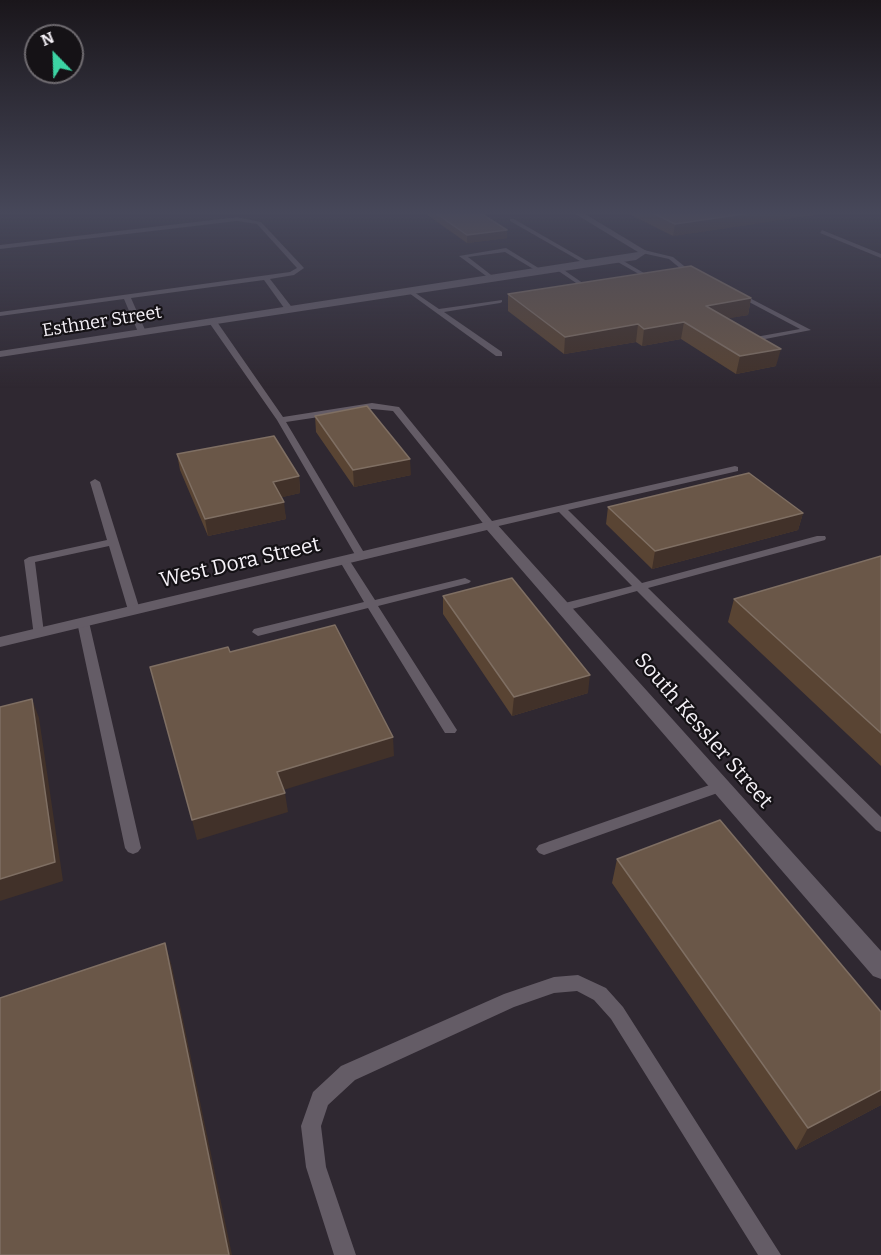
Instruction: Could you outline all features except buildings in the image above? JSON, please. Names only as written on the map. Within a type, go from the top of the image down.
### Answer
[{"type":"street","name":"Esthner Street","points":[[0,354],[550,271]]},
{"type":"street","name":"West Dora Street","points":[[0,642],[490,525]]},
{"type":"street","name":"South Kessler Street","points":[[490,525],[565,607],[881,968]]},
{"type":"lane","points":[[0,314],[266,278],[292,274],[297,271]]},
{"type":"lane","points":[[482,271],[493,279]]},
{"type":"lane","points":[[561,271],[584,286]]},
{"type":"lane","points":[[636,271],[646,276]]},
{"type":"lane","points":[[666,273],[682,271]]},
{"type":"lane","points":[[687,271],[697,275]]},
{"type":"lane","points":[[636,278],[656,274]]},
{"type":"lane","points":[[266,278],[290,310]]},
{"type":"lane","points":[[572,288],[594,284]]},
{"type":"lane","points":[[729,290],[807,330],[753,340]]},
{"type":"lane","points":[[411,292],[499,354]]},
{"type":"lane","points":[[127,297],[142,332]]},
{"type":"lane","points":[[438,311],[500,301]]},
{"type":"lane","points":[[213,321],[281,420],[360,556]]},
{"type":"lane","points":[[281,420],[372,406],[396,410],[490,525],[735,469]]},
{"type":"lane","points":[[95,482],[134,610]]},
{"type":"lane","points":[[561,509],[881,826]]},
{"type":"lane","points":[[565,607],[821,538]]},
{"type":"lane","points":[[38,633],[29,560],[114,542]]},
{"type":"lane","points":[[344,560],[450,730]]},
{"type":"lane","points":[[258,632],[465,581]]},
{"type":"lane","points":[[83,622],[133,848]]},
{"type":"lane","points":[[544,849],[721,786]]},
{"type":"lane","points":[[345,1255],[316,1167],[311,1126],[320,1100],[348,1073],[510,1000],[554,985],[578,983],[600,994],[616,1013],[770,1255]]}]
